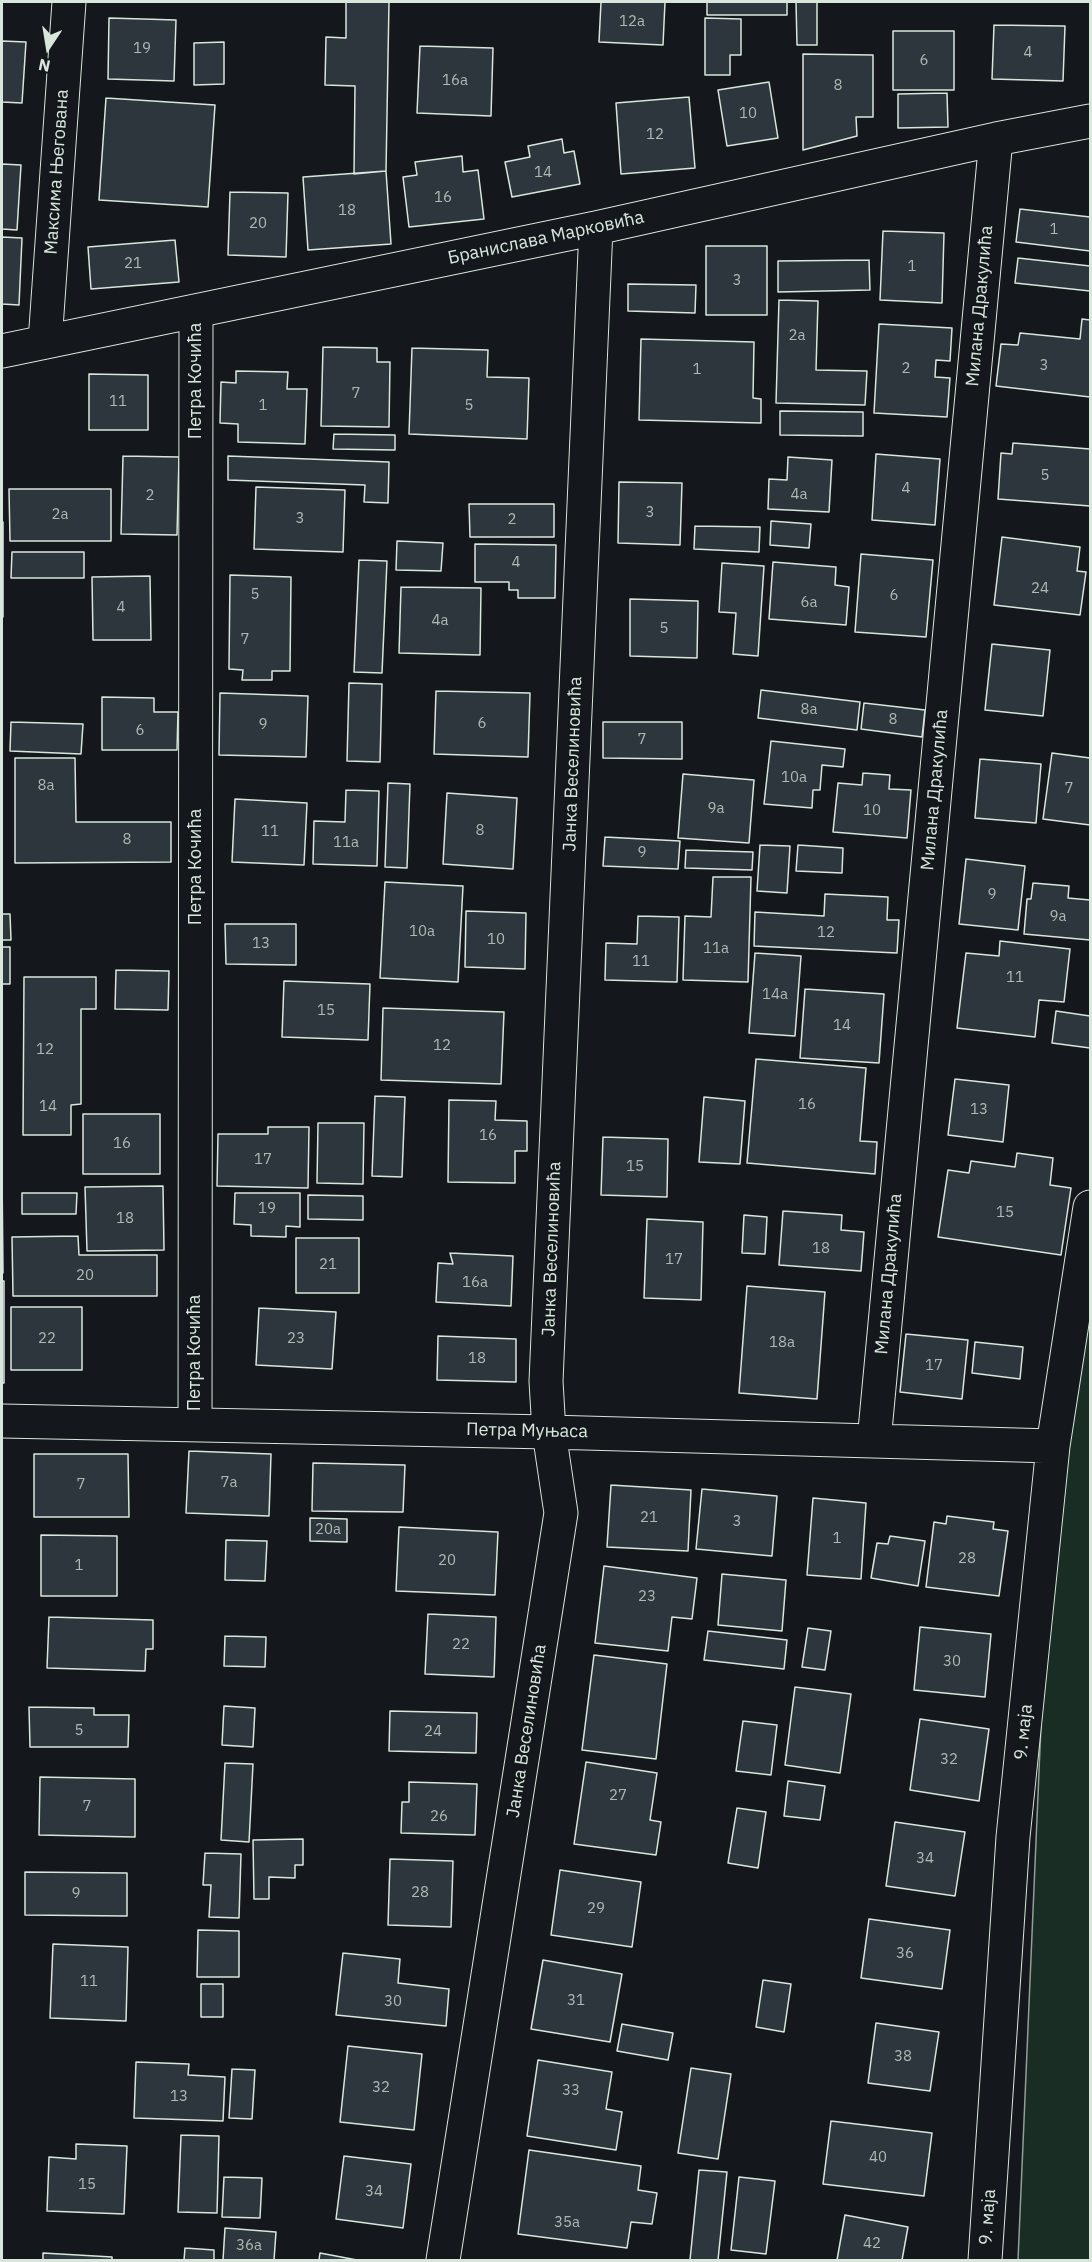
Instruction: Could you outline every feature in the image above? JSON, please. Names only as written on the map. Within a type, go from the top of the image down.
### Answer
[{"type":"street","name":"Максима Његована","points":[[45,342],[69,2]]},
{"type":"street","name":"Бранислава Марковића","points":[[2,351],[596,228],[996,139],[1090,121]]},
{"type":"street","name":"Милана Дракулића","points":[[874,1441],[996,139]]},
{"type":"street","name":"Јанка Веселиновића","points":[[442,2260],[561,1513],[549,1432],[547,1357],[596,228]]},
{"type":"street","name":"Петра Кочића","points":[[195,1424],[196,311]]},
{"type":"street","name":"9. маја","points":[[985,2260],[1013,1837],[1053,1446],[1090,1207]]},
{"type":"street","name":"Петра Муњаса","points":[[2,1421],[549,1432],[1053,1446]]},
{"type":"green space","points":[[1090,1207],[1090,2260],[1018,2260],[1053,1446]]},
{"type":"building","points":[[346,2],[389,2],[386,171],[354,174],[355,86],[325,85],[326,37],[346,38]]},
{"type":"building","points":[[601,2],[665,2],[663,45],[599,42]]},
{"type":"building","points":[[707,2],[787,2],[787,15],[707,15]]},
{"type":"building","points":[[796,2],[817,2],[817,45],[797,45]]},
{"type":"building","points":[[109,18],[176,20],[174,81],[108,79]]},
{"type":"building","points":[[705,18],[741,19],[741,55],[730,55],[730,75],[705,75]]},
{"type":"building","points":[[994,25],[1065,26],[1063,81],[992,79]]},
{"type":"building","points":[[893,31],[954,31],[954,90],[893,90]]},
{"type":"building","points":[[2,41],[26,42],[22,103],[2,102]]},
{"type":"building","points":[[224,42],[224,84],[194,85],[194,43]]},
{"type":"building","points":[[420,46],[493,48],[491,116],[417,113]]},
{"type":"building","points":[[803,54],[873,55],[873,117],[856,117],[857,136],[803,150]]},
{"type":"building","points":[[769,82],[778,138],[727,146],[718,90]]},
{"type":"building","points":[[947,93],[948,127],[898,128],[898,94]]},
{"type":"building","points":[[689,97],[695,168],[621,174],[616,103]]},
{"type":"building","points":[[106,98],[215,105],[208,207],[99,200]]},
{"type":"building","points":[[562,139],[564,153],[574,151],[580,184],[512,197],[505,162],[530,157],[528,146]]},
{"type":"building","points":[[462,156],[463,172],[478,170],[484,219],[409,227],[403,177],[417,175],[415,162]]},
{"type":"building","points":[[2,164],[21,165],[17,230],[2,229]]},
{"type":"building","points":[[386,171],[391,244],[308,250],[303,177]]},
{"type":"building","points":[[230,192],[288,193],[286,257],[228,255]]},
{"type":"building","points":[[1020,209],[1090,217],[1090,251],[1016,242]]},
{"type":"building","points":[[883,231],[944,233],[942,303],[880,300]]},
{"type":"building","points":[[2,237],[22,238],[19,305],[2,304]]},
{"type":"building","points":[[175,240],[179,282],[91,289],[88,247]]},
{"type":"building","points":[[706,246],[767,246],[767,315],[706,315]]},
{"type":"building","points":[[1018,258],[1090,266],[1090,291],[1015,283]]},
{"type":"building","points":[[869,260],[870,290],[778,292],[778,261]]},
{"type":"building","points":[[628,284],[696,285],[695,313],[628,311]]},
{"type":"building","points":[[779,300],[818,301],[816,370],[867,371],[865,405],[776,403]]},
{"type":"building","points":[[1082,319],[1090,320],[1090,397],[996,386],[1001,344],[1018,345],[1020,333],[1080,339]]},
{"type":"building","points":[[879,324],[952,328],[950,361],[936,360],[935,377],[950,378],[947,417],[874,413]]},
{"type":"building","points":[[641,339],[754,342],[753,398],[761,399],[761,423],[639,420]]},
{"type":"building","points":[[323,347],[377,348],[377,362],[390,362],[389,427],[321,426]]},
{"type":"building","points":[[412,348],[488,350],[487,377],[529,378],[527,439],[409,434]]},
{"type":"building","points":[[236,371],[288,372],[287,389],[307,389],[305,444],[238,442],[238,424],[220,423],[221,382],[236,383]]},
{"type":"building","points":[[89,374],[148,375],[148,430],[89,430]]},
{"type":"building","points":[[780,411],[863,412],[863,436],[780,435]]},
{"type":"building","points":[[334,434],[395,435],[395,450],[333,449]]},
{"type":"building","points":[[1013,443],[1090,449],[1090,506],[998,499],[1001,453],[1012,454]]},
{"type":"building","points":[[876,454],[940,459],[935,525],[872,520]]},
{"type":"building","points":[[123,456],[179,457],[177,535],[121,534]]},
{"type":"building","points":[[228,456],[389,462],[388,503],[364,502],[365,485],[228,480]]},
{"type":"building","points":[[788,457],[832,460],[829,512],[768,509],[769,479],[787,480]]},
{"type":"building","points":[[619,482],[682,483],[680,545],[618,543]]},
{"type":"building","points":[[256,487],[345,490],[343,552],[254,549]]},
{"type":"building","points":[[9,489],[111,489],[111,541],[10,541]]},
{"type":"building","points":[[469,504],[554,504],[554,537],[470,537]]},
{"type":"building","points":[[771,521],[811,524],[809,548],[770,545]]},
{"type":"building","points":[[3,522],[3,617],[2,616]]},
{"type":"building","points":[[695,526],[760,527],[759,552],[694,549]]},
{"type":"building","points":[[1002,537],[1080,547],[1077,571],[1086,572],[1080,615],[994,605]]},
{"type":"building","points":[[397,541],[443,543],[441,571],[396,570]]},
{"type":"building","points":[[475,544],[556,545],[555,598],[518,598],[518,590],[509,590],[509,582],[475,582]]},
{"type":"building","points":[[12,552],[84,552],[84,578],[11,578]]},
{"type":"building","points":[[861,554],[933,560],[926,637],[855,632]]},
{"type":"building","points":[[359,560],[387,561],[382,673],[354,672]]},
{"type":"building","points":[[773,562],[836,567],[835,585],[849,587],[846,625],[769,619]]},
{"type":"building","points":[[722,563],[764,566],[758,656],[733,654],[736,613],[719,612]]},
{"type":"building","points":[[230,575],[291,577],[290,671],[272,671],[272,680],[242,680],[243,670],[229,669]]},
{"type":"building","points":[[150,576],[151,640],[93,640],[92,577]]},
{"type":"building","points":[[401,587],[481,588],[480,655],[399,653]]},
{"type":"building","points":[[630,599],[698,601],[697,658],[630,656]]},
{"type":"building","points":[[992,644],[1050,650],[1043,716],[985,710]]},
{"type":"building","points":[[349,683],[382,684],[380,762],[347,761]]},
{"type":"building","points":[[761,690],[860,702],[857,730],[758,718]]},
{"type":"building","points":[[436,691],[530,693],[528,757],[434,754]]},
{"type":"building","points":[[220,693],[308,696],[306,757],[219,755]]},
{"type":"building","points":[[102,697],[154,698],[154,712],[178,712],[177,750],[102,750]]},
{"type":"building","points":[[864,703],[925,710],[922,737],[861,729]]},
{"type":"building","points":[[11,722],[83,724],[81,754],[10,751]]},
{"type":"building","points":[[603,722],[682,722],[682,759],[603,758]]},
{"type":"building","points":[[771,741],[845,749],[843,767],[822,765],[820,790],[813,790],[812,808],[764,804]]},
{"type":"building","points":[[1052,753],[1090,758],[1090,825],[1043,819]]},
{"type":"building","points":[[15,758],[75,758],[76,822],[171,822],[171,862],[15,863]]},
{"type":"building","points":[[980,759],[1041,764],[1036,823],[975,818]]},
{"type":"building","points":[[863,773],[890,775],[889,789],[911,790],[907,838],[833,832],[838,783],[862,785]]},
{"type":"building","points":[[683,774],[754,780],[749,843],[678,838]]},
{"type":"building","points":[[388,783],[410,784],[407,868],[385,867]]},
{"type":"building","points":[[346,790],[379,791],[377,866],[313,864],[314,821],[345,822]]},
{"type":"building","points":[[447,793],[517,798],[513,869],[443,864]]},
{"type":"building","points":[[235,799],[307,803],[304,865],[232,862]]},
{"type":"building","points":[[605,837],[680,841],[678,869],[603,866]]},
{"type":"building","points":[[760,845],[790,846],[787,893],[757,891]]},
{"type":"building","points":[[798,845],[843,848],[842,873],[796,871]]},
{"type":"building","points":[[686,850],[753,852],[752,870],[685,868]]},
{"type":"building","points":[[966,859],[1025,866],[1018,930],[959,924]]},
{"type":"building","points":[[713,877],[751,877],[748,982],[683,980],[685,916],[711,917]]},
{"type":"building","points":[[385,882],[463,886],[458,982],[380,978]]},
{"type":"building","points":[[1033,883],[1069,886],[1068,898],[1090,900],[1090,940],[1024,934],[1027,899],[1031,899]]},
{"type":"building","points":[[825,894],[888,897],[887,920],[899,920],[897,953],[754,946],[755,912],[824,916]]},
{"type":"building","points":[[466,911],[526,913],[525,969],[465,967]]},
{"type":"building","points":[[2,914],[10,914],[11,940],[2,940]]},
{"type":"building","points":[[638,916],[679,917],[677,982],[605,980],[606,943],[637,944]]},
{"type":"building","points":[[225,924],[296,924],[296,965],[226,964]]},
{"type":"building","points":[[1000,941],[1070,949],[1064,1002],[1039,1000],[1035,1037],[957,1028],[966,953],[999,956]]},
{"type":"building","points":[[2,947],[10,947],[10,984],[2,984]]},
{"type":"building","points":[[755,953],[801,956],[795,1036],[749,1033]]},
{"type":"building","points":[[116,970],[169,971],[168,1010],[115,1009]]},
{"type":"building","points":[[24,977],[96,977],[96,1009],[81,1009],[81,1104],[71,1105],[71,1135],[23,1135]]},
{"type":"building","points":[[284,981],[370,984],[368,1040],[282,1037]]},
{"type":"building","points":[[805,989],[884,994],[879,1063],[800,1058]]},
{"type":"building","points":[[383,1008],[504,1012],[501,1084],[381,1080]]},
{"type":"building","points":[[1056,1011],[1090,1016],[1090,1048],[1052,1043]]},
{"type":"building","points":[[756,1059],[866,1068],[860,1141],[877,1142],[875,1174],[747,1163]]},
{"type":"building","points":[[955,1079],[1009,1085],[1003,1142],[948,1135]]},
{"type":"building","points":[[375,1096],[405,1097],[402,1177],[372,1176]]},
{"type":"building","points":[[704,1097],[745,1101],[740,1164],[699,1162]]},
{"type":"building","points":[[449,1100],[496,1101],[495,1120],[527,1121],[527,1151],[515,1151],[515,1183],[448,1182]]},
{"type":"building","points":[[83,1114],[160,1114],[160,1174],[83,1174]]},
{"type":"building","points":[[318,1123],[364,1123],[363,1184],[317,1183]]},
{"type":"building","points":[[268,1127],[309,1127],[308,1188],[217,1186],[218,1134],[268,1134]]},
{"type":"building","points":[[603,1137],[668,1139],[667,1197],[601,1195]]},
{"type":"building","points":[[1017,1153],[1053,1158],[1050,1185],[1071,1188],[1061,1255],[938,1237],[948,1170],[969,1173],[971,1161],[1015,1167]]},
{"type":"building","points":[[2,1171],[3,1273],[2,1273]]},
{"type":"building","points":[[163,1186],[164,1250],[87,1251],[85,1187]]},
{"type":"building","points":[[22,1193],[77,1193],[76,1214],[22,1214]]},
{"type":"building","points":[[235,1193],[300,1193],[300,1227],[286,1226],[286,1237],[251,1236],[251,1225],[234,1224]]},
{"type":"building","points":[[308,1195],[363,1196],[363,1220],[308,1219]]},
{"type":"building","points":[[783,1211],[842,1215],[841,1230],[864,1232],[861,1271],[779,1265]]},
{"type":"building","points":[[744,1215],[767,1217],[765,1254],[742,1253]]},
{"type":"building","points":[[647,1219],[703,1222],[701,1300],[644,1298]]},
{"type":"building","points":[[78,1236],[79,1255],[157,1255],[157,1296],[13,1296],[12,1237]]},
{"type":"building","points":[[296,1238],[359,1238],[359,1293],[296,1293]]},
{"type":"building","points":[[450,1253],[513,1256],[511,1306],[436,1302],[438,1263],[453,1264]]},
{"type":"building","points":[[2,1281],[4,1281],[4,1383],[2,1383]]},
{"type":"building","points":[[747,1286],[825,1292],[817,1399],[739,1393]]},
{"type":"building","points":[[11,1307],[82,1307],[82,1370],[11,1370]]},
{"type":"building","points":[[259,1308],[336,1312],[332,1369],[256,1365]]},
{"type":"building","points":[[906,1334],[968,1340],[962,1399],[900,1392]]},
{"type":"building","points":[[438,1336],[516,1339],[516,1382],[437,1380]]},
{"type":"building","points":[[975,1342],[1023,1347],[1020,1379],[972,1373]]},
{"type":"building","points":[[189,1451],[271,1454],[269,1516],[186,1513]]},
{"type":"building","points":[[34,1454],[128,1454],[129,1517],[34,1517]]},
{"type":"building","points":[[313,1463],[405,1465],[403,1512],[312,1511]]},
{"type":"building","points":[[611,1485],[691,1490],[688,1551],[607,1547]]},
{"type":"building","points":[[702,1489],[777,1496],[772,1556],[696,1549]]},
{"type":"building","points":[[813,1498],[866,1503],[861,1579],[807,1575]]},
{"type":"building","points":[[947,1516],[994,1522],[993,1529],[1008,1531],[999,1596],[926,1587],[934,1522],[946,1524]]},
{"type":"building","points":[[310,1518],[347,1519],[347,1542],[310,1541]]},
{"type":"building","points":[[399,1527],[498,1532],[495,1595],[396,1591]]},
{"type":"building","points":[[41,1535],[117,1536],[117,1596],[41,1596]]},
{"type":"building","points":[[890,1536],[925,1541],[918,1586],[871,1578],[877,1543],[888,1544]]},
{"type":"building","points":[[226,1540],[267,1541],[265,1581],[225,1580]]},
{"type":"building","points":[[604,1566],[697,1578],[692,1619],[672,1617],[668,1651],[595,1643]]},
{"type":"building","points":[[722,1574],[786,1580],[782,1631],[718,1625]]},
{"type":"building","points":[[428,1614],[496,1617],[494,1677],[425,1674]]},
{"type":"building","points":[[49,1617],[153,1620],[153,1649],[146,1649],[145,1671],[47,1668]]},
{"type":"building","points":[[920,1627],[991,1634],[985,1697],[914,1690]]},
{"type":"building","points":[[808,1628],[831,1631],[825,1670],[802,1667]]},
{"type":"building","points":[[708,1631],[787,1640],[784,1669],[704,1660]]},
{"type":"building","points":[[225,1636],[266,1637],[265,1667],[224,1666]]},
{"type":"building","points":[[594,1655],[667,1664],[656,1759],[582,1750]]},
{"type":"building","points":[[795,1687],[851,1694],[840,1773],[785,1765]]},
{"type":"building","points":[[224,1706],[255,1708],[253,1747],[222,1745]]},
{"type":"building","points":[[29,1707],[94,1708],[94,1715],[129,1715],[128,1747],[30,1747]]},
{"type":"building","points":[[390,1711],[477,1713],[476,1753],[389,1751]]},
{"type":"building","points":[[920,1719],[989,1729],[979,1801],[910,1790]]},
{"type":"building","points":[[743,1721],[777,1725],[771,1775],[736,1771]]},
{"type":"building","points":[[586,1762],[657,1773],[650,1820],[661,1822],[656,1855],[574,1844]]},
{"type":"building","points":[[225,1763],[253,1764],[249,1842],[221,1840]]},
{"type":"building","points":[[40,1777],[135,1779],[135,1837],[39,1835]]},
{"type":"building","points":[[788,1781],[825,1786],[820,1820],[784,1816]]},
{"type":"building","points":[[409,1782],[477,1784],[475,1835],[401,1833],[402,1802],[409,1802]]},
{"type":"building","points":[[737,1808],[766,1812],[758,1868],[728,1863]]},
{"type":"building","points":[[895,1822],[965,1832],[955,1896],[886,1886]]},
{"type":"building","points":[[303,1839],[303,1865],[295,1865],[295,1878],[269,1877],[269,1899],[254,1899],[253,1840]]},
{"type":"building","points":[[205,1853],[241,1854],[239,1918],[209,1917],[211,1885],[203,1885]]},
{"type":"building","points":[[390,1859],[453,1861],[451,1927],[388,1925]]},
{"type":"building","points":[[560,1870],[641,1882],[632,1947],[551,1935]]},
{"type":"building","points":[[25,1872],[127,1873],[127,1916],[25,1915]]},
{"type":"building","points":[[869,1919],[950,1930],[942,1989],[861,1978]]},
{"type":"building","points":[[198,1930],[239,1931],[239,1977],[197,1977]]},
{"type":"building","points":[[53,1944],[128,1947],[126,2021],[50,2018]]},
{"type":"building","points":[[343,1953],[400,1959],[398,1983],[449,1989],[446,2026],[336,2015]]},
{"type":"building","points":[[543,1960],[622,1974],[610,2042],[531,2029]]},
{"type":"building","points":[[763,1980],[791,1984],[784,2032],[756,2027]]},
{"type":"building","points":[[201,1984],[223,1984],[223,2017],[201,2017]]},
{"type":"building","points":[[876,2023],[939,2032],[930,2091],[868,2083]]},
{"type":"building","points":[[622,2024],[673,2033],[668,2060],[617,2051]]},
{"type":"building","points":[[348,2046],[422,2054],[414,2130],[340,2122]]},
{"type":"building","points":[[538,2060],[612,2072],[606,2109],[622,2112],[616,2150],[527,2136]]},
{"type":"building","points":[[136,2062],[189,2064],[188,2075],[225,2077],[223,2121],[134,2118]]},
{"type":"building","points":[[691,2068],[731,2074],[718,2159],[678,2153]]},
{"type":"building","points":[[232,2069],[255,2070],[252,2119],[229,2118]]},
{"type":"building","points":[[831,2121],[932,2133],[924,2196],[823,2184]]},
{"type":"building","points":[[181,2135],[219,2136],[217,2213],[178,2212]]},
{"type":"building","points":[[76,2144],[127,2146],[124,2214],[47,2211],[49,2157],[76,2159]]},
{"type":"building","points":[[529,2150],[641,2166],[638,2190],[657,2193],[652,2224],[631,2222],[627,2248],[518,2234]]},
{"type":"building","points":[[344,2156],[411,2164],[403,2228],[336,2219]]},
{"type":"building","points":[[699,2170],[727,2172],[718,2260],[690,2260]]},
{"type":"building","points":[[224,2177],[262,2178],[260,2218],[222,2217]]},
{"type":"building","points":[[739,2177],[775,2181],[766,2254],[731,2250]]},
{"type":"building","points":[[845,2215],[908,2227],[902,2260],[837,2260]]},
{"type":"building","points":[[225,2228],[276,2232],[274,2260],[223,2260]]},
{"type":"building","points":[[185,2248],[214,2250],[214,2260],[184,2260]]},
{"type":"building","points":[[43,2253],[112,2257],[112,2260],[43,2260]]},
{"type":"building","points":[[320,2253],[357,2260],[319,2260]]}]
